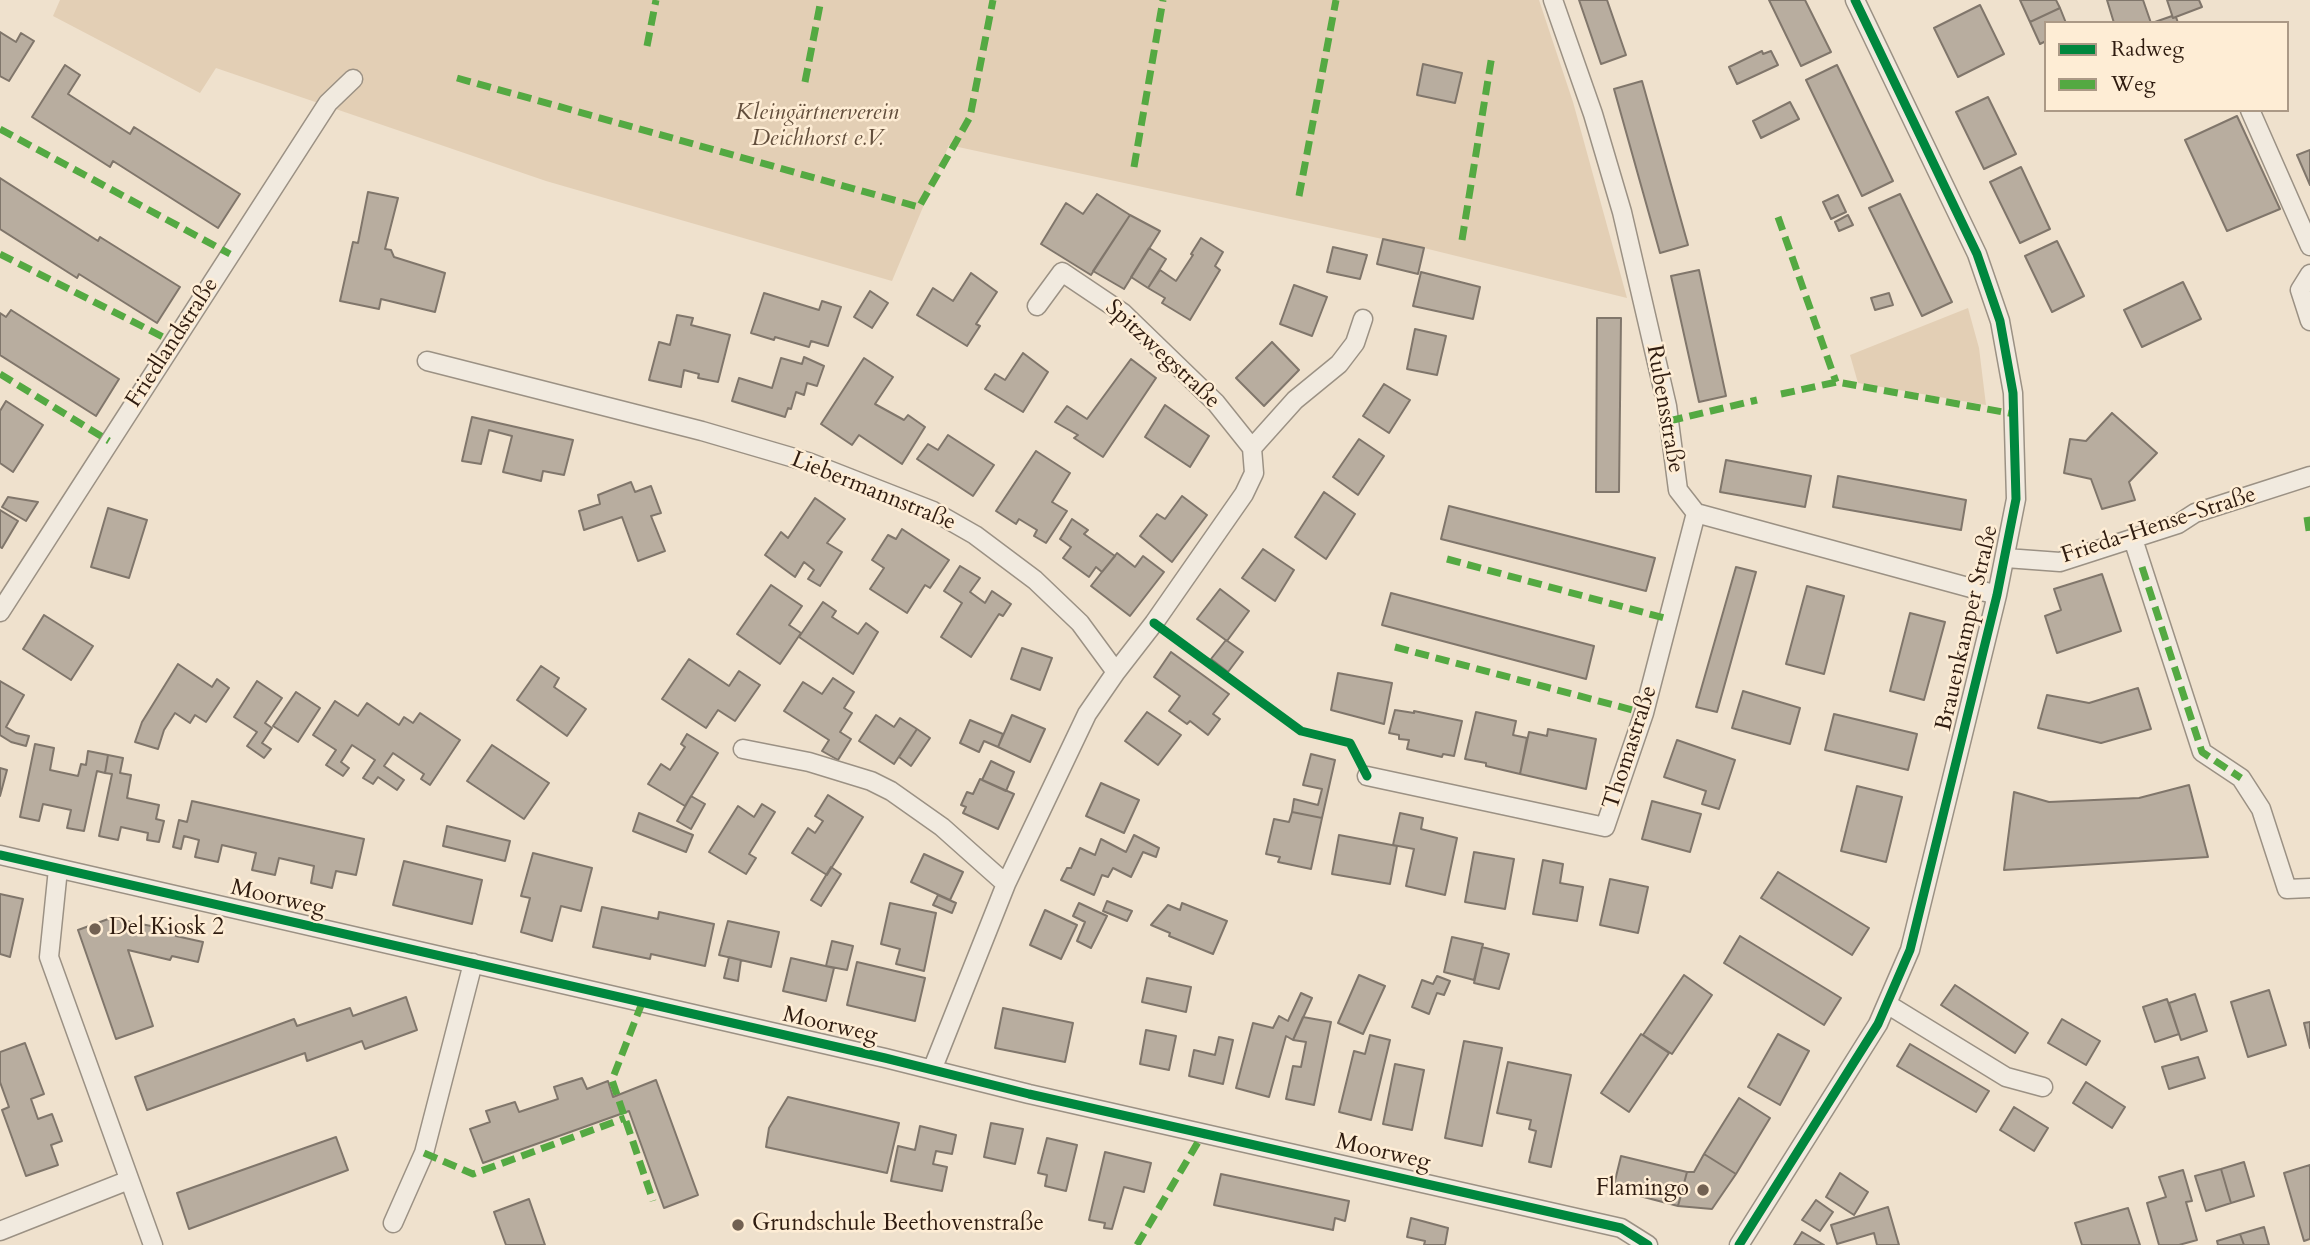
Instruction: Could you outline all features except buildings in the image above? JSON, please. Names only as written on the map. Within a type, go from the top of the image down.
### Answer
[{"type":"street","name":"Rubensstraße","points":[[1553,0],[1593,114],[1622,212],[1667,407],[1678,491],[1696,513]]},
{"type":"street","name":"Brauenkamper Straße","points":[[1739,1245],[1878,1024],[1910,950],[2006,558],[2016,499],[2013,393],[2000,321],[1972,244],[1855,0]]},
{"type":"street","name":"Friedlandstraße","points":[[0,612],[328,103],[353,79]]},
{"type":"street","points":[[2251,112],[2310,246]]},
{"type":"street","name":"Spitzwegstraße","points":[[1037,306],[1062,272],[1123,313],[1216,403],[1252,449]]},
{"type":"street","points":[[2310,274],[2300,290],[2310,321]]},
{"type":"street","points":[[932,1070],[1006,884],[1087,714],[1244,494],[1254,473],[1252,449],[1295,400],[1339,364],[1355,343],[1363,319]]},
{"type":"street","name":"Liebermannstraße","points":[[428,361],[702,431],[808,462],[933,511],[975,535],[1035,580],[1080,624],[1116,672]]},
{"type":"street","name":"Frieda-Hense-Straße","points":[[2006,558],[2060,562],[2178,524],[2195,513],[2310,476]]},
{"type":"street","points":[[1696,513],[1997,595]]},
{"type":"street","name":"Thomastraße","points":[[1367,776],[1605,827],[1644,713],[1696,513]]},
{"type":"street","points":[[2133,539],[2202,752],[2241,778],[2261,809],[2287,889],[2310,888]]},
{"type":"street","points":[[743,749],[809,762],[871,781],[891,791],[942,827],[1006,884]]},
{"type":"street","name":"Moorweg","points":[[0,855],[1621,1228],[1648,1245]]},
{"type":"street","points":[[58,869],[49,957],[153,1245]]},
{"type":"street","points":[[393,1223],[424,1153],[473,964]]},
{"type":"street","points":[[1887,1004],[2006,1077],[2043,1087]]},
{"type":"street","points":[[0,1231],[130,1180]]},
{"type":"green space","name":"Kleingärtnerverein Deichhorst e.V.","points":[[60,0],[1539,0],[1573,102],[1627,298],[1424,248],[949,145],[892,281],[546,181],[216,68],[200,93],[53,16]]},
{"type":"green space","points":[[1968,308],[1979,348],[1986,405],[1858,383],[1850,355]]},
{"type":"marked path","points":[[647,46],[656,0]]},
{"type":"marked path","points":[[805,82],[821,0]]},
{"type":"marked path","points":[[457,78],[919,207],[970,117],[993,0]]},
{"type":"marked path","points":[[1134,167],[1163,0]]},
{"type":"marked path","points":[[1299,196],[1336,0]]},
{"type":"marked path","points":[[1462,240],[1492,55]]},
{"type":"marked path","points":[[0,129],[230,254]]},
{"type":"marked path","points":[[1778,217],[1836,382]]},
{"type":"marked path","points":[[0,254],[173,342]]},
{"type":"marked path","points":[[0,374],[109,441]]},
{"type":"marked path","points":[[1781,394],[1837,382],[2014,414]]},
{"type":"marked path","points":[[1669,421],[1757,400]]},
{"type":"marked path","points":[[2307,517],[2310,537]]},
{"type":"marked path","points":[[1447,559],[1668,619]]},
{"type":"marked path","points":[[2142,567],[2202,752],[2241,778]]},
{"type":"marked path","points":[[1395,647],[1644,713]]},
{"type":"marked path","points":[[642,1003],[612,1080],[653,1201]]},
{"type":"marked path","points":[[424,1153],[473,1174],[625,1118]]},
{"type":"marked path","points":[[1137,1245],[1204,1132]]},
{"type":"cycle path","points":[[1739,1245],[1878,1024],[1910,950],[1997,595],[2016,499],[2013,393],[2000,321],[1977,254],[1855,0]]},
{"type":"cycle path","points":[[1154,623],[1301,731],[1350,743],[1367,776]]},
{"type":"cycle path","points":[[0,855],[885,1058],[1029,1094],[1621,1228],[1648,1245]]},
{"type":"place","name":"Del Kiosk 2","points":[[95,929]]},
{"type":"place","name":"Flamingo","points":[[1703,1190]]},
{"type":"place","name":"Grundschule Beethovenstraße","points":[[738,1225]]}]
